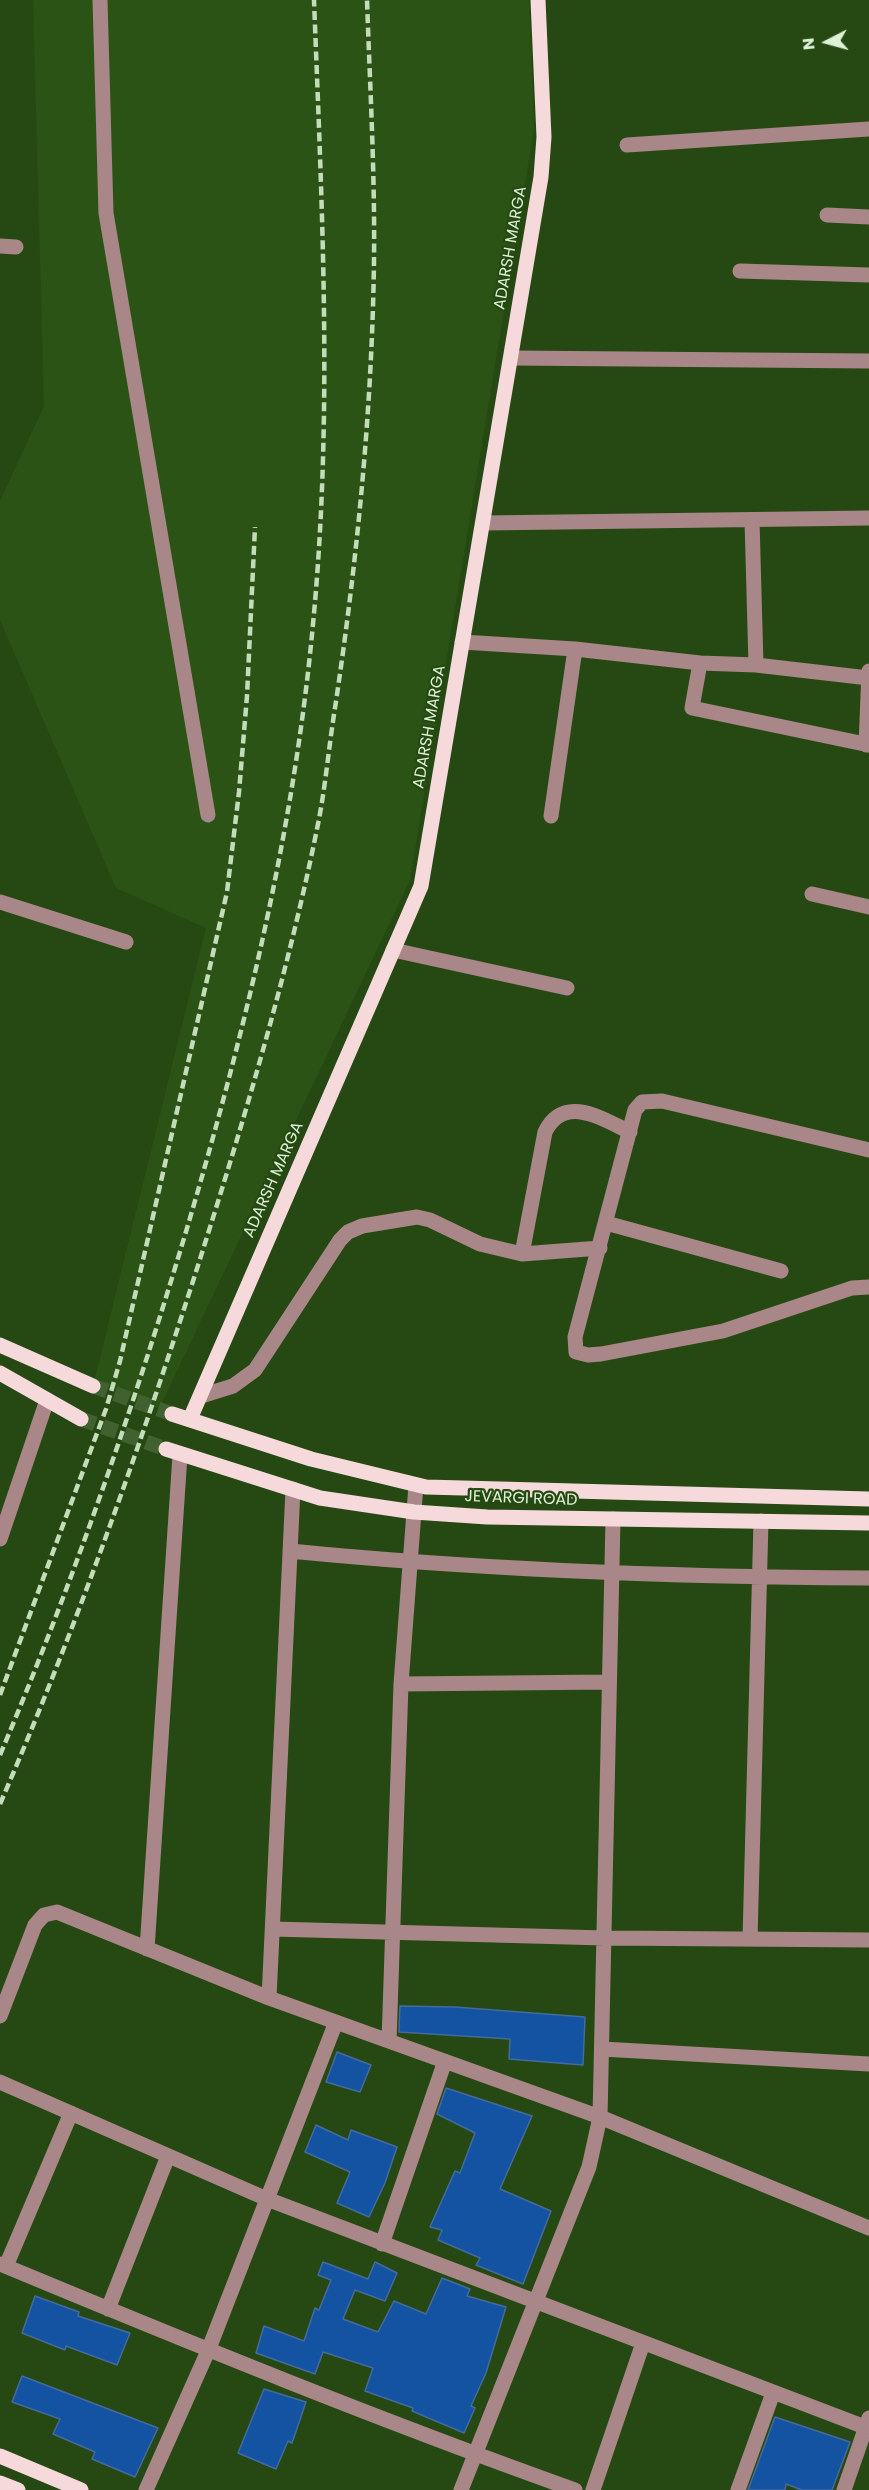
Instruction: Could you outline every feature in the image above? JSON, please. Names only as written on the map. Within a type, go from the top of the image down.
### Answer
[{"type":"main road","name":"ADARSH MARGA","points":[[190,1419],[421,886],[541,177],[544,137],[538,0]]},
{"type":"main road","points":[[0,1345],[93,1386]]},
{"type":"main road","points":[[0,1373],[81,1419]]},
{"type":"main road","points":[[172,1414],[312,1459],[416,1485],[869,1499]]},
{"type":"main road","name":"JEVARGI ROAD","points":[[173,1452],[293,1490],[360,1506],[414,1512],[613,1519],[869,1523]]},
{"type":"main road","points":[[0,2456],[81,2490]]},
{"type":"main road","points":[[0,2483],[18,2490]]},
{"type":"street","points":[[100,0],[106,213],[207,815]]},
{"type":"street","points":[[627,145],[869,129]]},
{"type":"street","points":[[827,215],[869,217]]},
{"type":"street","points":[[0,246],[16,247]]},
{"type":"street","points":[[740,271],[869,275]]},
{"type":"street","points":[[511,358],[869,361]]},
{"type":"street","points":[[483,523],[869,518]]},
{"type":"street","points":[[752,519],[756,665]]},
{"type":"street","points":[[462,642],[575,649],[700,663],[756,665],[869,678]]},
{"type":"street","points":[[551,816],[575,649]]},
{"type":"street","points":[[700,663],[692,708],[868,745],[869,671]]},
{"type":"street","points":[[812,894],[869,907]]},
{"type":"street","points":[[0,902],[126,942]]},
{"type":"street","points":[[393,951],[567,988]]},
{"type":"street","points":[[869,1150],[651,1100],[642,1102],[635,1110],[575,1337],[576,1352],[579,1355],[602,1354],[723,1331],[852,1288],[869,1287]]},
{"type":"street","points":[[522,1254],[545,1132],[551,1120],[562,1113],[580,1112],[630,1132]]},
{"type":"street","points":[[201,1396],[233,1386],[255,1370],[340,1240],[348,1232],[362,1226],[417,1217],[430,1220],[480,1244],[522,1254],[600,1248]]},
{"type":"street","points":[[606,1223],[781,1271]]},
{"type":"street","points":[[0,1539],[47,1400]]},
{"type":"street","points":[[147,1949],[173,1452]]},
{"type":"street","points":[[389,2041],[401,1684],[416,1485]]},
{"type":"street","points":[[269,1998],[293,1490]]},
{"type":"street","points":[[461,2490],[589,2167],[600,2117],[610,1572],[613,1519]]},
{"type":"street","points":[[750,1939],[761,1521]]},
{"type":"street","points":[[290,1551],[411,1563],[759,1577],[869,1578]]},
{"type":"street","points":[[401,1684],[609,1682]]},
{"type":"street","points":[[0,2016],[35,1925],[44,1915],[57,1912],[269,1998],[600,2117],[869,2228]]},
{"type":"street","points":[[273,1929],[605,1938],[869,1940]]},
{"type":"street","points":[[146,2490],[208,2351],[336,2022]]},
{"type":"street","points":[[602,2049],[869,2064]]},
{"type":"street","points":[[382,2244],[445,2061]]},
{"type":"street","points":[[0,2082],[267,2199],[773,2392],[867,2423],[844,2490]]},
{"type":"street","points":[[71,2113],[3,2265],[208,2351],[574,2490]]},
{"type":"street","points":[[108,2309],[168,2156]]},
{"type":"street","points":[[593,2490],[643,2343]]},
{"type":"street","points":[[738,2490],[773,2392]]},
{"type":"shaded area","points":[[33,0],[529,0],[534,129],[410,880],[159,1409],[94,1382],[206,928],[116,888],[0,620],[0,501],[44,406]]},
{"type":"building","points":[[400,2006],[455,2007],[585,2017],[583,2065],[509,2059],[510,2039],[399,2032]]},
{"type":"building","points":[[337,2052],[371,2065],[360,2092],[326,2082]]},
{"type":"building","points":[[446,2088],[532,2116],[500,2189],[551,2211],[523,2284],[476,2265],[480,2258],[438,2240],[442,2230],[430,2227],[455,2171],[460,2173],[475,2133],[437,2114]]},
{"type":"building","points":[[316,2125],[348,2140],[351,2130],[397,2147],[385,2183],[369,2217],[337,2203],[350,2172],[305,2152]]},
{"type":"building","points":[[323,2262],[368,2279],[375,2262],[397,2273],[385,2301],[355,2290],[343,2319],[378,2332],[394,2301],[426,2314],[442,2278],[470,2289],[467,2296],[506,2307],[486,2373],[471,2406],[475,2408],[464,2433],[412,2411],[413,2408],[365,2391],[373,2368],[323,2352],[315,2374],[256,2353],[264,2326],[304,2341],[315,2308],[319,2310],[331,2280],[318,2275]]},
{"type":"building","points":[[35,2296],[79,2312],[78,2316],[130,2333],[117,2365],[66,2346],[65,2350],[22,2333]]},
{"type":"building","points":[[22,2376],[158,2428],[135,2477],[92,2459],[95,2452],[53,2434],[60,2419],[12,2402]]},
{"type":"building","points":[[264,2389],[306,2402],[292,2443],[288,2441],[276,2469],[238,2453]]},
{"type":"building","points":[[775,2417],[850,2442],[832,2490],[802,2490],[786,2484],[785,2490],[748,2490]]},
{"type":"tunnel","points":[[93,1386],[172,1414]]},
{"type":"tunnel","points":[[81,1419],[166,1449]]},
{"type":"railway","points":[[0,1755],[52,1627],[100,1498],[165,1301],[227,1085],[280,856],[304,702],[313,624],[323,468],[324,312],[314,0]]},
{"type":"railway","points":[[0,1804],[54,1675],[103,1544],[194,1278],[263,1050],[293,935],[319,819],[350,597],[367,430],[373,317],[374,228],[367,0]]},
{"type":"railway","points":[[0,1695],[106,1409],[120,1361],[227,892],[247,696],[255,527]]}]
